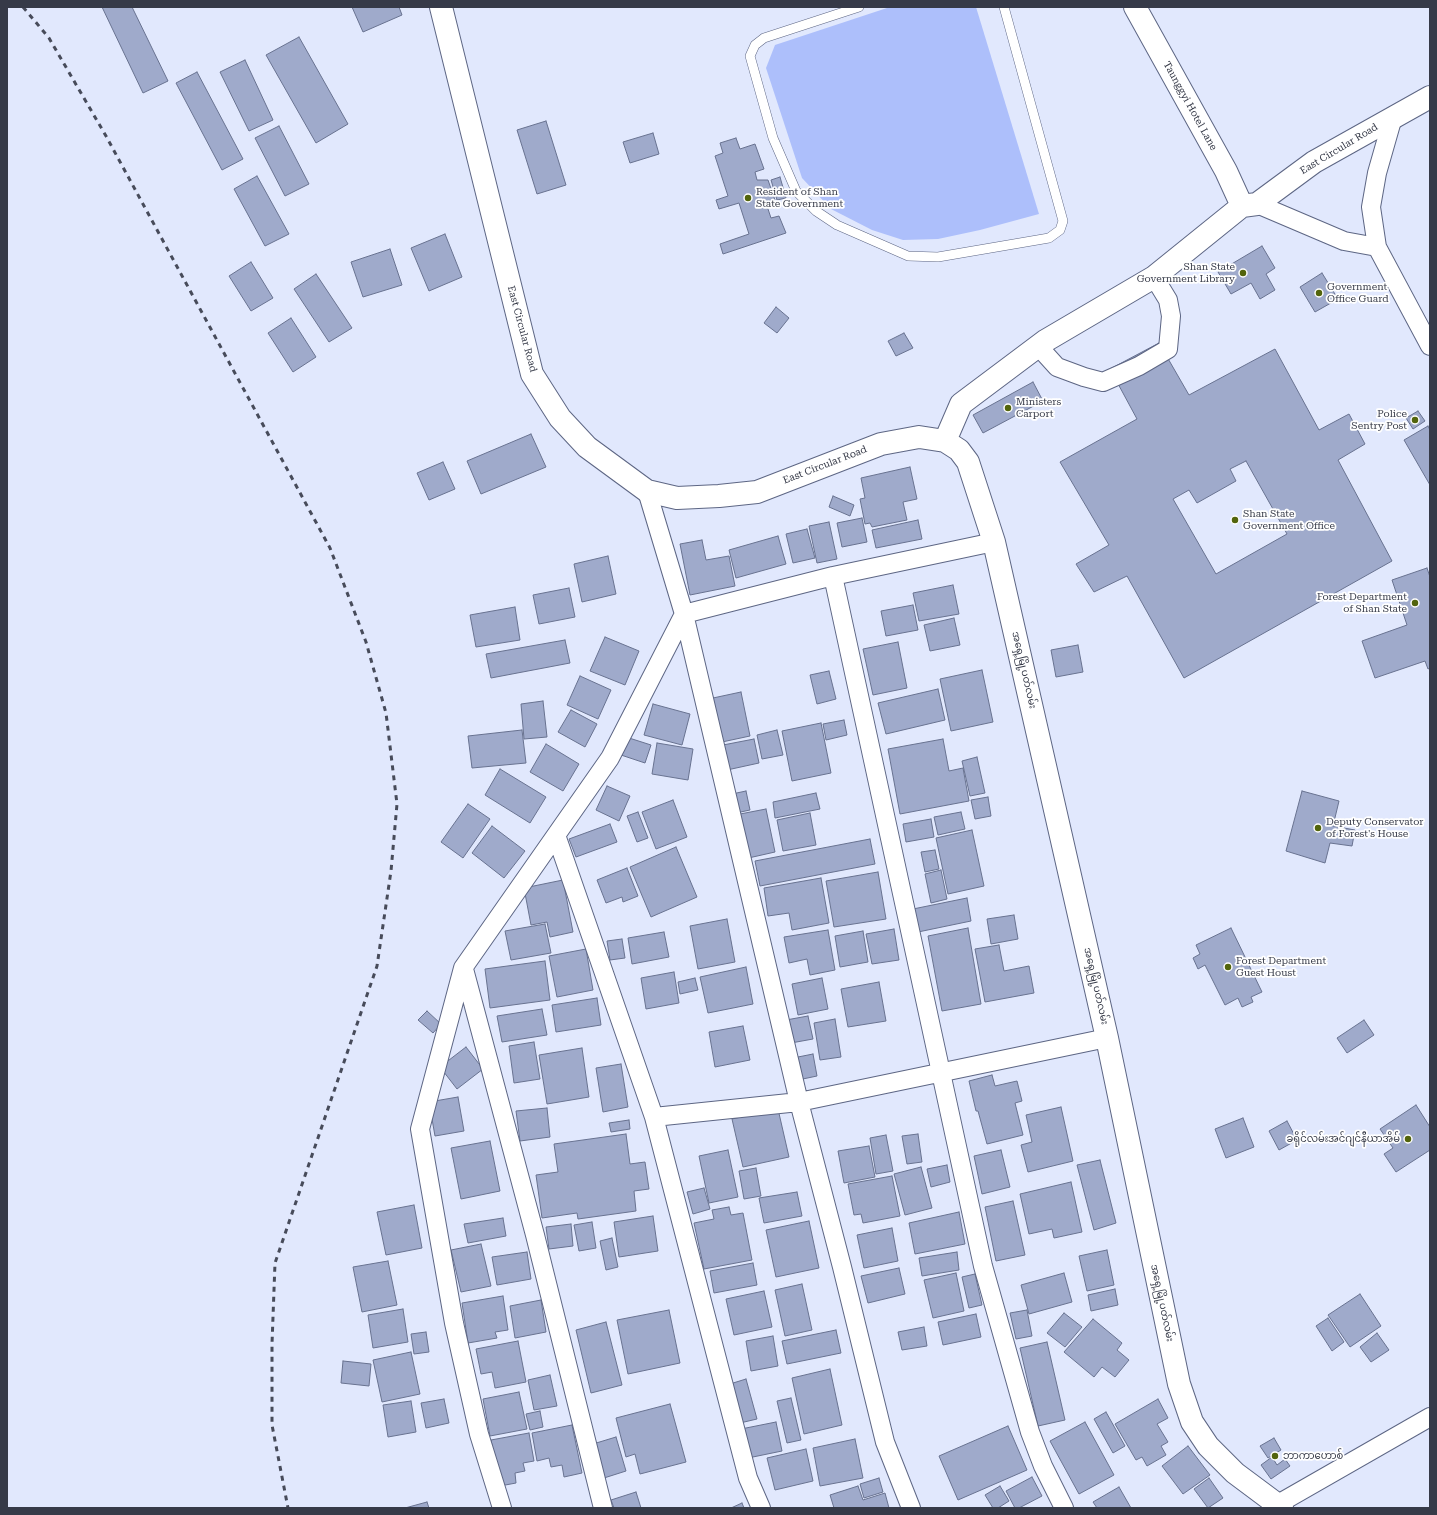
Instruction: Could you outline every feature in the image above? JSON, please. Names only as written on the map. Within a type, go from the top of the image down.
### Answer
[{"type":"street","name":"East Circular Road","points":[[441,7],[532,374],[560,418],[587,447],[646,492],[677,498],[757,492],[881,444],[919,437],[944,441],[961,404],[1038,346],[1154,277],[1249,205],[1314,162],[1430,97]]},
{"type":"street","name":"Taunggyi Hotel Lane","points":[[1135,7],[1226,171],[1249,205]]},
{"type":"street","points":[[1393,117],[1377,173],[1371,207],[1377,247],[1430,346]]},
{"type":"street","points":[[1249,205],[1344,240],[1377,247]]},
{"type":"street","points":[[1038,346],[1058,367],[1084,377],[1103,382],[1139,366],[1168,349],[1171,316],[1168,300],[1154,277]]},
{"type":"street","name":"အရှေ့မြို့ပတ်လမ်း","points":[[944,441],[959,450],[968,462],[994,542],[1107,1038],[1179,1384],[1192,1422],[1208,1446],[1235,1473],[1276,1507]]},
{"type":"street","points":[[646,492],[684,614],[799,1102],[842,1267],[885,1442],[911,1508]]},
{"type":"street","points":[[502,1508],[479,1434],[454,1323],[420,1129],[464,968],[610,758],[684,614],[833,576],[994,542]]},
{"type":"street","points":[[833,576],[983,1266],[1030,1432],[1043,1466],[1064,1508]]},
{"type":"street","points":[[556,835],[654,1117],[748,1478],[761,1508]]},
{"type":"street","points":[[464,968],[535,1235],[603,1508]]},
{"type":"street","points":[[654,1117],[799,1102],[1107,1038]]},
{"type":"street","points":[[1276,1507],[1430,1418]]},
{"type":"lane","points":[[859,7],[764,38],[755,45],[750,56],[773,138],[796,191],[816,211],[837,225],[908,256],[938,257],[1049,238],[1060,230],[1062,220],[1004,7]]},
{"type":"shaded area","points":[[890,7],[976,7],[1039,214],[980,230],[938,239],[903,240],[872,230],[831,209],[802,178],[766,68],[775,45]]},
{"type":"building","points":[[102,7],[132,7],[168,81],[143,93]]},
{"type":"building","points":[[352,7],[399,7],[402,15],[363,32]]},
{"type":"building","points":[[299,37],[348,124],[316,143],[266,55]]},
{"type":"building","points":[[245,60],[273,120],[249,131],[220,72]]},
{"type":"building","points":[[197,72],[243,159],[222,170],[176,83]]},
{"type":"building","points":[[546,121],[566,185],[537,194],[517,130]]},
{"type":"building","points":[[279,126],[309,184],[285,196],[255,138]]},
{"type":"building","points":[[653,133],[659,154],[630,163],[623,142]]},
{"type":"building","name":"Resident of Shan State Government","points":[[736,138],[740,149],[755,144],[764,169],[755,172],[757,180],[768,180],[775,200],[766,203],[771,218],[779,216],[786,233],[723,254],[720,244],[749,234],[739,203],[719,209],[716,200],[728,196],[715,156],[723,153],[720,143]]},
{"type":"building","points":[[257,176],[289,234],[265,246],[234,189]]},
{"type":"building","points":[[780,177],[786,198],[777,200],[771,180]]},
{"type":"building","points":[[445,234],[462,277],[429,291],[411,248]]},
{"type":"building","name":"Shan State Government Library","points":[[1262,246],[1275,268],[1266,274],[1275,290],[1260,299],[1251,283],[1231,294],[1218,272]]},
{"type":"building","points":[[390,249],[402,285],[363,297],[351,262]]},
{"type":"building","points":[[251,262],[273,298],[251,311],[229,276]]},
{"type":"building","name":"Government Office Guard","points":[[1322,273],[1338,299],[1315,312],[1300,287]]},
{"type":"building","points":[[316,274],[352,328],[329,342],[294,289]]},
{"type":"building","points":[[776,307],[789,318],[777,333],[764,323]]},
{"type":"building","points":[[291,318],[316,357],[293,372],[268,333]]},
{"type":"building","points":[[904,333],[913,348],[896,356],[888,341]]},
{"type":"building","name":"Shan State Government Office","points":[[1159,343],[1189,395],[1275,349],[1319,430],[1349,414],[1365,444],[1338,460],[1392,561],[1184,678],[1127,576],[1094,592],[1076,564],[1109,545],[1060,462],[1137,419],[1110,369]],"holes":[[[1246,461],[1287,534],[1216,574],[1173,499],[1189,490],[1197,503],[1236,481],[1230,469]]]},
{"type":"building","name":"Ministers Carport","points":[[1033,382],[1043,401],[983,433],[973,415]]},
{"type":"building","name":"Police Sentry Post","points":[[1418,411],[1425,421],[1413,429],[1406,418]]},
{"type":"building","points":[[1428,426],[1430,430],[1430,485],[1404,440]]},
{"type":"building","points":[[531,434],[546,467],[481,494],[467,461]]},
{"type":"building","points":[[443,462],[455,489],[429,500],[417,473]]},
{"type":"building","points":[[910,467],[917,499],[903,502],[907,520],[872,527],[870,523],[865,524],[860,499],[865,498],[861,478]]},
{"type":"building","points":[[833,496],[854,505],[850,516],[829,507]]},
{"type":"building","points":[[862,518],[867,542],[842,547],[837,523]]},
{"type":"building","points":[[918,520],[922,539],[876,548],[872,530]]},
{"type":"building","points":[[829,522],[837,559],[817,563],[809,526]]},
{"type":"building","points":[[807,529],[815,558],[793,563],[786,534]]},
{"type":"building","points":[[778,536],[786,564],[736,578],[729,550]]},
{"type":"building","points":[[702,540],[706,560],[729,556],[735,586],[690,595],[680,544]]},
{"type":"building","points":[[608,556],[616,594],[582,602],[574,564]]},
{"type":"building","name":"Forest Department of Shan State","points":[[1427,568],[1430,577],[1430,668],[1428,669],[1425,661],[1375,678],[1362,641],[1407,625],[1392,580]]},
{"type":"building","points":[[953,585],[959,614],[919,621],[913,593]]},
{"type":"building","points":[[569,588],[575,617],[539,624],[533,595]]},
{"type":"building","points":[[913,605],[918,630],[886,636],[881,611]]},
{"type":"building","points":[[515,607],[520,640],[476,647],[470,615]]},
{"type":"building","points":[[954,618],[960,645],[930,651],[924,625]]},
{"type":"building","points":[[605,637],[639,651],[625,685],[590,671]]},
{"type":"building","points":[[565,640],[570,663],[491,678],[486,654]]},
{"type":"building","points":[[898,642],[907,688],[873,695],[863,649]]},
{"type":"building","points":[[1078,645],[1083,672],[1056,677],[1051,650]]},
{"type":"building","points":[[982,670],[993,722],[951,731],[940,679]]},
{"type":"building","points":[[829,671],[836,699],[817,704],[810,675]]},
{"type":"building","points":[[580,676],[611,690],[598,719],[567,705]]},
{"type":"building","points":[[938,689],[945,720],[886,734],[878,703]]},
{"type":"building","points":[[741,692],[750,736],[722,742],[713,698]]},
{"type":"building","points":[[543,701],[547,737],[524,739],[521,704]]},
{"type":"building","points":[[653,704],[690,714],[682,745],[644,735]]},
{"type":"building","points":[[571,710],[597,724],[585,747],[558,732]]},
{"type":"building","points":[[844,720],[847,735],[826,740],[823,724]]},
{"type":"building","points":[[821,723],[831,773],[792,781],[782,731]]},
{"type":"building","points":[[522,730],[526,763],[472,768],[468,736]]},
{"type":"building","points":[[777,730],[783,755],[762,759],[757,735]]},
{"type":"building","points":[[626,737],[651,745],[645,763],[621,755]]},
{"type":"building","points":[[754,739],[759,763],[727,770],[723,745]]},
{"type":"building","points":[[943,739],[949,771],[963,768],[969,801],[900,814],[888,749]]},
{"type":"building","points":[[657,743],[693,749],[688,780],[652,774]]},
{"type":"building","points":[[546,744],[579,764],[563,791],[530,772]]},
{"type":"building","points":[[977,757],[985,793],[970,796],[962,761]]},
{"type":"building","points":[[500,769],[546,797],[530,823],[485,795]]},
{"type":"building","points":[[607,786],[630,796],[619,821],[596,810]]},
{"type":"building","points":[[746,791],[750,810],[736,813],[732,794]]},
{"type":"building","name":"Deputy Conservator of Forest's House","points":[[1302,791],[1339,801],[1333,826],[1355,830],[1352,846],[1330,843],[1325,863],[1286,851]]},
{"type":"building","points":[[816,793],[820,809],[775,818],[773,802]]},
{"type":"building","points":[[988,797],[991,816],[975,819],[971,800]]},
{"type":"building","points":[[673,800],[687,837],[656,849],[642,812]]},
{"type":"building","points":[[468,804],[490,819],[463,858],[441,842]]},
{"type":"building","points":[[766,809],[775,852],[744,859],[735,815]]},
{"type":"building","points":[[638,812],[648,838],[637,842],[627,816]]},
{"type":"building","points":[[961,812],[965,829],[938,835],[934,817]]},
{"type":"building","points":[[810,813],[816,845],[783,851],[777,820]]},
{"type":"building","points":[[931,819],[934,837],[906,842],[903,824]]},
{"type":"building","points":[[610,824],[617,842],[576,857],[569,839]]},
{"type":"building","points":[[492,826],[525,851],[504,878],[472,853]]},
{"type":"building","points":[[972,830],[984,886],[948,894],[936,838]]},
{"type":"building","points":[[870,839],[875,864],[760,886],[755,861]]},
{"type":"building","points":[[676,847],[697,897],[651,917],[630,867]]},
{"type":"building","points":[[935,850],[939,869],[925,872],[921,852]]},
{"type":"building","points":[[627,868],[638,896],[623,902],[622,897],[606,903],[597,880]]},
{"type":"building","points":[[941,870],[947,899],[931,903],[925,874]]},
{"type":"building","points":[[878,872],[886,919],[834,927],[826,881]]},
{"type":"building","points":[[821,878],[829,923],[792,930],[789,913],[768,916],[764,888]]},
{"type":"building","points":[[563,880],[573,932],[550,937],[547,922],[531,925],[524,888]]},
{"type":"building","points":[[967,898],[971,921],[918,932],[913,909]]},
{"type":"building","points":[[1014,915],[1018,939],[991,944],[987,919]]},
{"type":"building","points":[[727,919],[735,962],[698,969],[690,926]]},
{"type":"building","points":[[545,924],[551,953],[511,960],[505,931]]},
{"type":"building","points":[[968,928],[981,1004],[942,1011],[928,936]]},
{"type":"building","name":"Forest Department Guest Houst","points":[[1231,928],[1262,992],[1251,997],[1253,1002],[1242,1007],[1238,998],[1225,1005],[1205,965],[1198,969],[1193,958],[1200,954],[1196,945]]},
{"type":"building","points":[[894,929],[899,960],[872,964],[866,934]]},
{"type":"building","points":[[828,930],[835,970],[810,975],[807,959],[789,963],[784,937]]},
{"type":"building","points":[[863,931],[868,962],[840,967],[835,936]]},
{"type":"building","points":[[664,932],[669,957],[632,964],[628,938]]},
{"type":"building","points":[[622,939],[625,958],[610,960],[607,941]]},
{"type":"building","points":[[999,945],[1004,971],[1029,966],[1034,993],[985,1002],[975,949]]},
{"type":"building","points":[[586,949],[593,990],[557,997],[549,956]]},
{"type":"building","points":[[545,961],[550,1000],[490,1008],[485,969]]},
{"type":"building","points":[[746,967],[753,1004],[708,1013],[700,977]]},
{"type":"building","points":[[674,972],[679,1003],[646,1009],[641,978]]},
{"type":"building","points":[[695,978],[698,990],[680,994],[678,982]]},
{"type":"building","points":[[822,978],[828,1009],[798,1015],[792,984]]},
{"type":"building","points":[[879,982],[886,1021],[848,1027],[841,989]]},
{"type":"building","points":[[597,998],[601,1025],[556,1032],[552,1005]]},
{"type":"building","points":[[542,1009],[547,1035],[502,1042],[497,1016]]},
{"type":"building","points":[[427,1011],[441,1024],[433,1033],[418,1020]]},
{"type":"building","points":[[808,1016],[813,1039],[791,1043],[786,1020]]},
{"type":"building","points":[[835,1019],[841,1057],[820,1060],[814,1023]]},
{"type":"building","points":[[1364,1020],[1374,1035],[1347,1053],[1337,1038]]},
{"type":"building","points":[[743,1026],[750,1060],[715,1067],[709,1032]]},
{"type":"building","points":[[534,1042],[540,1079],[514,1083],[509,1046]]},
{"type":"building","points":[[466,1047],[483,1069],[457,1089],[440,1067]]},
{"type":"building","points":[[582,1048],[589,1097],[547,1104],[539,1055]]},
{"type":"building","points":[[813,1054],[817,1076],[798,1080],[793,1058]]},
{"type":"building","points":[[621,1064],[628,1107],[603,1112],[596,1068]]},
{"type":"building","points":[[992,1075],[995,1086],[1017,1081],[1022,1101],[1015,1103],[1023,1135],[987,1144],[978,1111],[976,1111],[969,1081]]},
{"type":"building","points":[[458,1097],[464,1131],[435,1136],[429,1102]]},
{"type":"building","name":"ခရိုင်လမ်းအင်ဂျင်နီယာအိမ်","points":[[1416,1105],[1430,1127],[1430,1150],[1396,1172],[1384,1154],[1393,1148],[1380,1129]]},
{"type":"building","points":[[1061,1107],[1073,1161],[1028,1172],[1021,1145],[1032,1142],[1026,1115]]},
{"type":"building","points":[[547,1108],[550,1137],[520,1141],[516,1111]]},
{"type":"building","points":[[778,1109],[789,1157],[743,1167],[732,1119]]},
{"type":"building","points":[[1243,1118],[1254,1147],[1226,1158],[1215,1129]]},
{"type":"building","points":[[629,1120],[630,1129],[611,1132],[609,1123]]},
{"type":"building","points":[[1287,1121],[1297,1140],[1279,1150],[1269,1131]]},
{"type":"building","points":[[626,1134],[630,1164],[645,1162],[649,1189],[634,1191],[636,1211],[578,1219],[577,1213],[542,1218],[536,1175],[558,1172],[554,1144]]},
{"type":"building","points":[[918,1134],[922,1162],[907,1164],[902,1136]]},
{"type":"building","points":[[886,1135],[893,1171],[876,1174],[870,1138]]},
{"type":"building","points":[[490,1141],[500,1191],[461,1199],[451,1148]]},
{"type":"building","points":[[869,1146],[875,1177],[844,1183],[838,1151]]},
{"type":"building","points":[[728,1150],[738,1197],[709,1203],[699,1156]]},
{"type":"building","points":[[1001,1150],[1010,1187],[982,1194],[974,1156]]},
{"type":"building","points":[[1100,1160],[1116,1223],[1094,1230],[1077,1165]]},
{"type":"building","points":[[947,1165],[950,1182],[931,1187],[927,1169]]},
{"type":"building","points":[[921,1167],[932,1208],[905,1215],[894,1174]]},
{"type":"building","points":[[756,1168],[761,1196],[744,1199],[739,1171]]},
{"type":"building","points":[[892,1176],[900,1216],[863,1223],[861,1214],[854,1215],[848,1184]]},
{"type":"building","points":[[1071,1182],[1082,1232],[1054,1238],[1052,1229],[1029,1234],[1020,1194]]},
{"type":"building","points":[[704,1188],[710,1209],[693,1214],[687,1192]]},
{"type":"building","points":[[797,1192],[802,1216],[764,1223],[759,1198]]},
{"type":"building","points":[[1013,1201],[1025,1255],[996,1261],[985,1207]]},
{"type":"building","points":[[414,1205],[422,1248],[386,1255],[377,1212]]},
{"type":"building","points":[[729,1207],[731,1215],[743,1213],[752,1260],[704,1269],[694,1223],[714,1219],[712,1210]]},
{"type":"building","points":[[959,1212],[965,1244],[915,1254],[909,1223]]},
{"type":"building","points":[[653,1216],[658,1251],[619,1257],[614,1222]]},
{"type":"building","points":[[503,1218],[506,1236],[468,1243],[464,1224]]},
{"type":"building","points":[[809,1221],[819,1268],[776,1277],[766,1230]]},
{"type":"building","points":[[592,1222],[596,1248],[579,1251],[574,1225]]},
{"type":"building","points":[[571,1224],[573,1246],[549,1249],[546,1227]]},
{"type":"building","points":[[892,1228],[898,1261],[864,1268],[857,1235]]},
{"type":"building","points":[[612,1238],[618,1267],[606,1270],[600,1241]]},
{"type":"building","points":[[481,1244],[491,1286],[461,1292],[451,1250]]},
{"type":"building","points":[[1107,1250],[1114,1285],[1087,1291],[1079,1256]]},
{"type":"building","points":[[527,1252],[531,1279],[497,1285],[492,1257]]},
{"type":"building","points":[[957,1252],[959,1270],[922,1276],[919,1258]]},
{"type":"building","points":[[388,1261],[397,1305],[362,1312],[353,1267]]},
{"type":"building","points":[[753,1263],[757,1285],[714,1293],[710,1271]]},
{"type":"building","points":[[899,1268],[905,1294],[868,1303],[861,1276]]},
{"type":"building","points":[[956,1273],[964,1311],[933,1318],[924,1280]]},
{"type":"building","points":[[1064,1273],[1072,1302],[1029,1314],[1021,1285]]},
{"type":"building","points":[[975,1274],[982,1305],[969,1308],[962,1277]]},
{"type":"building","points":[[802,1284],[812,1330],[785,1336],[775,1290]]},
{"type":"building","points":[[1115,1289],[1118,1305],[1091,1311],[1088,1295]]},
{"type":"building","points":[[764,1291],[772,1327],[734,1335],[726,1299]]},
{"type":"building","points":[[1360,1294],[1381,1326],[1350,1347],[1328,1315]]},
{"type":"building","points":[[503,1296],[508,1330],[495,1332],[497,1338],[468,1343],[462,1303]]},
{"type":"building","points":[[541,1300],[546,1332],[515,1338],[510,1306]]},
{"type":"building","points":[[403,1309],[408,1342],[373,1348],[368,1315]]},
{"type":"building","points":[[669,1310],[680,1363],[628,1374],[617,1320]]},
{"type":"building","points":[[1027,1310],[1032,1336],[1016,1339],[1010,1313]]},
{"type":"building","points":[[1064,1313],[1082,1327],[1065,1347],[1047,1333]]},
{"type":"building","points":[[976,1314],[981,1337],[943,1345],[938,1322]]},
{"type":"building","points":[[1328,1318],[1344,1342],[1332,1351],[1316,1326]]},
{"type":"building","points":[[1093,1319],[1122,1343],[1117,1350],[1129,1360],[1115,1377],[1102,1367],[1094,1377],[1064,1352]]},
{"type":"building","points":[[606,1322],[622,1385],[591,1393],[576,1330]]},
{"type":"building","points":[[924,1327],[927,1346],[902,1350],[898,1332]]},
{"type":"building","points":[[836,1330],[841,1353],[787,1364],[782,1341]]},
{"type":"building","points":[[426,1332],[429,1352],[414,1354],[411,1334]]},
{"type":"building","points":[[1377,1333],[1389,1350],[1371,1362],[1360,1347]]},
{"type":"building","points":[[773,1336],[778,1366],[751,1371],[746,1341]]},
{"type":"building","points":[[518,1341],[526,1382],[495,1388],[492,1372],[481,1374],[476,1349]]},
{"type":"building","points":[[1047,1342],[1065,1420],[1038,1426],[1020,1348]]},
{"type":"building","points":[[411,1352],[420,1394],[382,1402],[373,1360]]},
{"type":"building","points":[[343,1361],[371,1364],[369,1386],[341,1383]]},
{"type":"building","points":[[830,1369],[842,1425],[804,1434],[792,1378]]},
{"type":"building","points":[[550,1375],[557,1406],[534,1410],[528,1380]]},
{"type":"building","points":[[746,1379],[757,1419],[740,1423],[730,1384]]},
{"type":"building","points":[[519,1392],[527,1429],[490,1436],[483,1399]]},
{"type":"building","points":[[791,1398],[801,1440],[787,1443],[777,1401]]},
{"type":"building","points":[[444,1399],[449,1423],[426,1428],[421,1403]]},
{"type":"building","points":[[1158,1399],[1168,1418],[1157,1424],[1168,1442],[1161,1446],[1166,1455],[1147,1466],[1142,1457],[1136,1460],[1115,1424]]},
{"type":"building","points":[[411,1401],[416,1432],[388,1437],[383,1405]]},
{"type":"building","points":[[670,1404],[686,1462],[640,1474],[635,1454],[626,1457],[616,1418]]},
{"type":"building","points":[[540,1411],[543,1427],[530,1430],[526,1414]]},
{"type":"building","points":[[1106,1412],[1125,1446],[1113,1453],[1094,1419]]},
{"type":"building","points":[[776,1422],[782,1451],[748,1458],[741,1429]]},
{"type":"building","points":[[1085,1422],[1114,1475],[1079,1494],[1050,1441]]},
{"type":"building","points":[[572,1425],[582,1473],[564,1477],[562,1465],[551,1467],[549,1458],[537,1461],[532,1433]]},
{"type":"building","points":[[1008,1426],[1027,1470],[958,1500],[939,1456]]},
{"type":"building","points":[[529,1433],[534,1461],[523,1463],[525,1471],[515,1473],[516,1483],[500,1486],[491,1440]]},
{"type":"building","points":[[616,1437],[626,1471],[604,1478],[593,1444]]},
{"type":"building","points":[[1274,1438],[1281,1450],[1268,1458],[1260,1446]]},
{"type":"building","points":[[855,1439],[863,1478],[820,1486],[813,1448]]},
{"type":"building","points":[[1188,1446],[1210,1475],[1183,1494],[1162,1466]]},
{"type":"building","points":[[806,1449],[813,1481],[775,1490],[767,1458]]},
{"type":"building","points":[[1272,1457],[1277,1465],[1285,1459],[1290,1466],[1271,1479],[1261,1465]]},
{"type":"building","points":[[1032,1477],[1042,1496],[1019,1508],[1015,1508],[1006,1491]]},
{"type":"building","points":[[879,1478],[883,1492],[864,1498],[860,1484]]},
{"type":"building","points":[[1209,1478],[1223,1498],[1208,1508],[1194,1489]]},
{"type":"building","points":[[858,1486],[863,1500],[885,1493],[889,1508],[834,1508],[830,1495]]},
{"type":"building","points":[[1000,1486],[1009,1501],[998,1508],[993,1508],[985,1495]]},
{"type":"building","points":[[1119,1487],[1131,1508],[1097,1508],[1093,1502]]},
{"type":"building","points":[[636,1492],[641,1508],[614,1508],[611,1500]]},
{"type":"building","points":[[427,1502],[429,1508],[405,1508]]},
{"type":"building","points":[[742,1503],[744,1508],[731,1508]]},
{"type":"railway","points":[[23,7],[49,38],[106,136],[330,548],[366,642],[386,713],[397,804],[391,871],[377,966],[275,1263],[272,1344],[272,1425],[288,1508]]},
{"type":"place","name":"Resident of Shan State Government","points":[[748,198]]},
{"type":"place","name":"Shan State Government Library","points":[[1243,273]]},
{"type":"place","name":"Government Office Guard","points":[[1319,293]]},
{"type":"place","name":"Ministers Carport","points":[[1008,408]]},
{"type":"place","name":"Police Sentry Post","points":[[1415,420]]},
{"type":"place","name":"Shan State Government Office","points":[[1235,520]]},
{"type":"place","name":"Forest Department of Shan State","points":[[1415,603]]},
{"type":"place","name":"Deputy Conservator of Forest's House","points":[[1318,828]]},
{"type":"place","name":"Forest Department Guest Houst","points":[[1228,967]]},
{"type":"place","name":"ခရိုင်လမ်းအင်ဂျင်နီယာအိမ်","points":[[1408,1139]]},
{"type":"place","name":"ဘာကာဟောစ်","points":[[1275,1456]]}]
